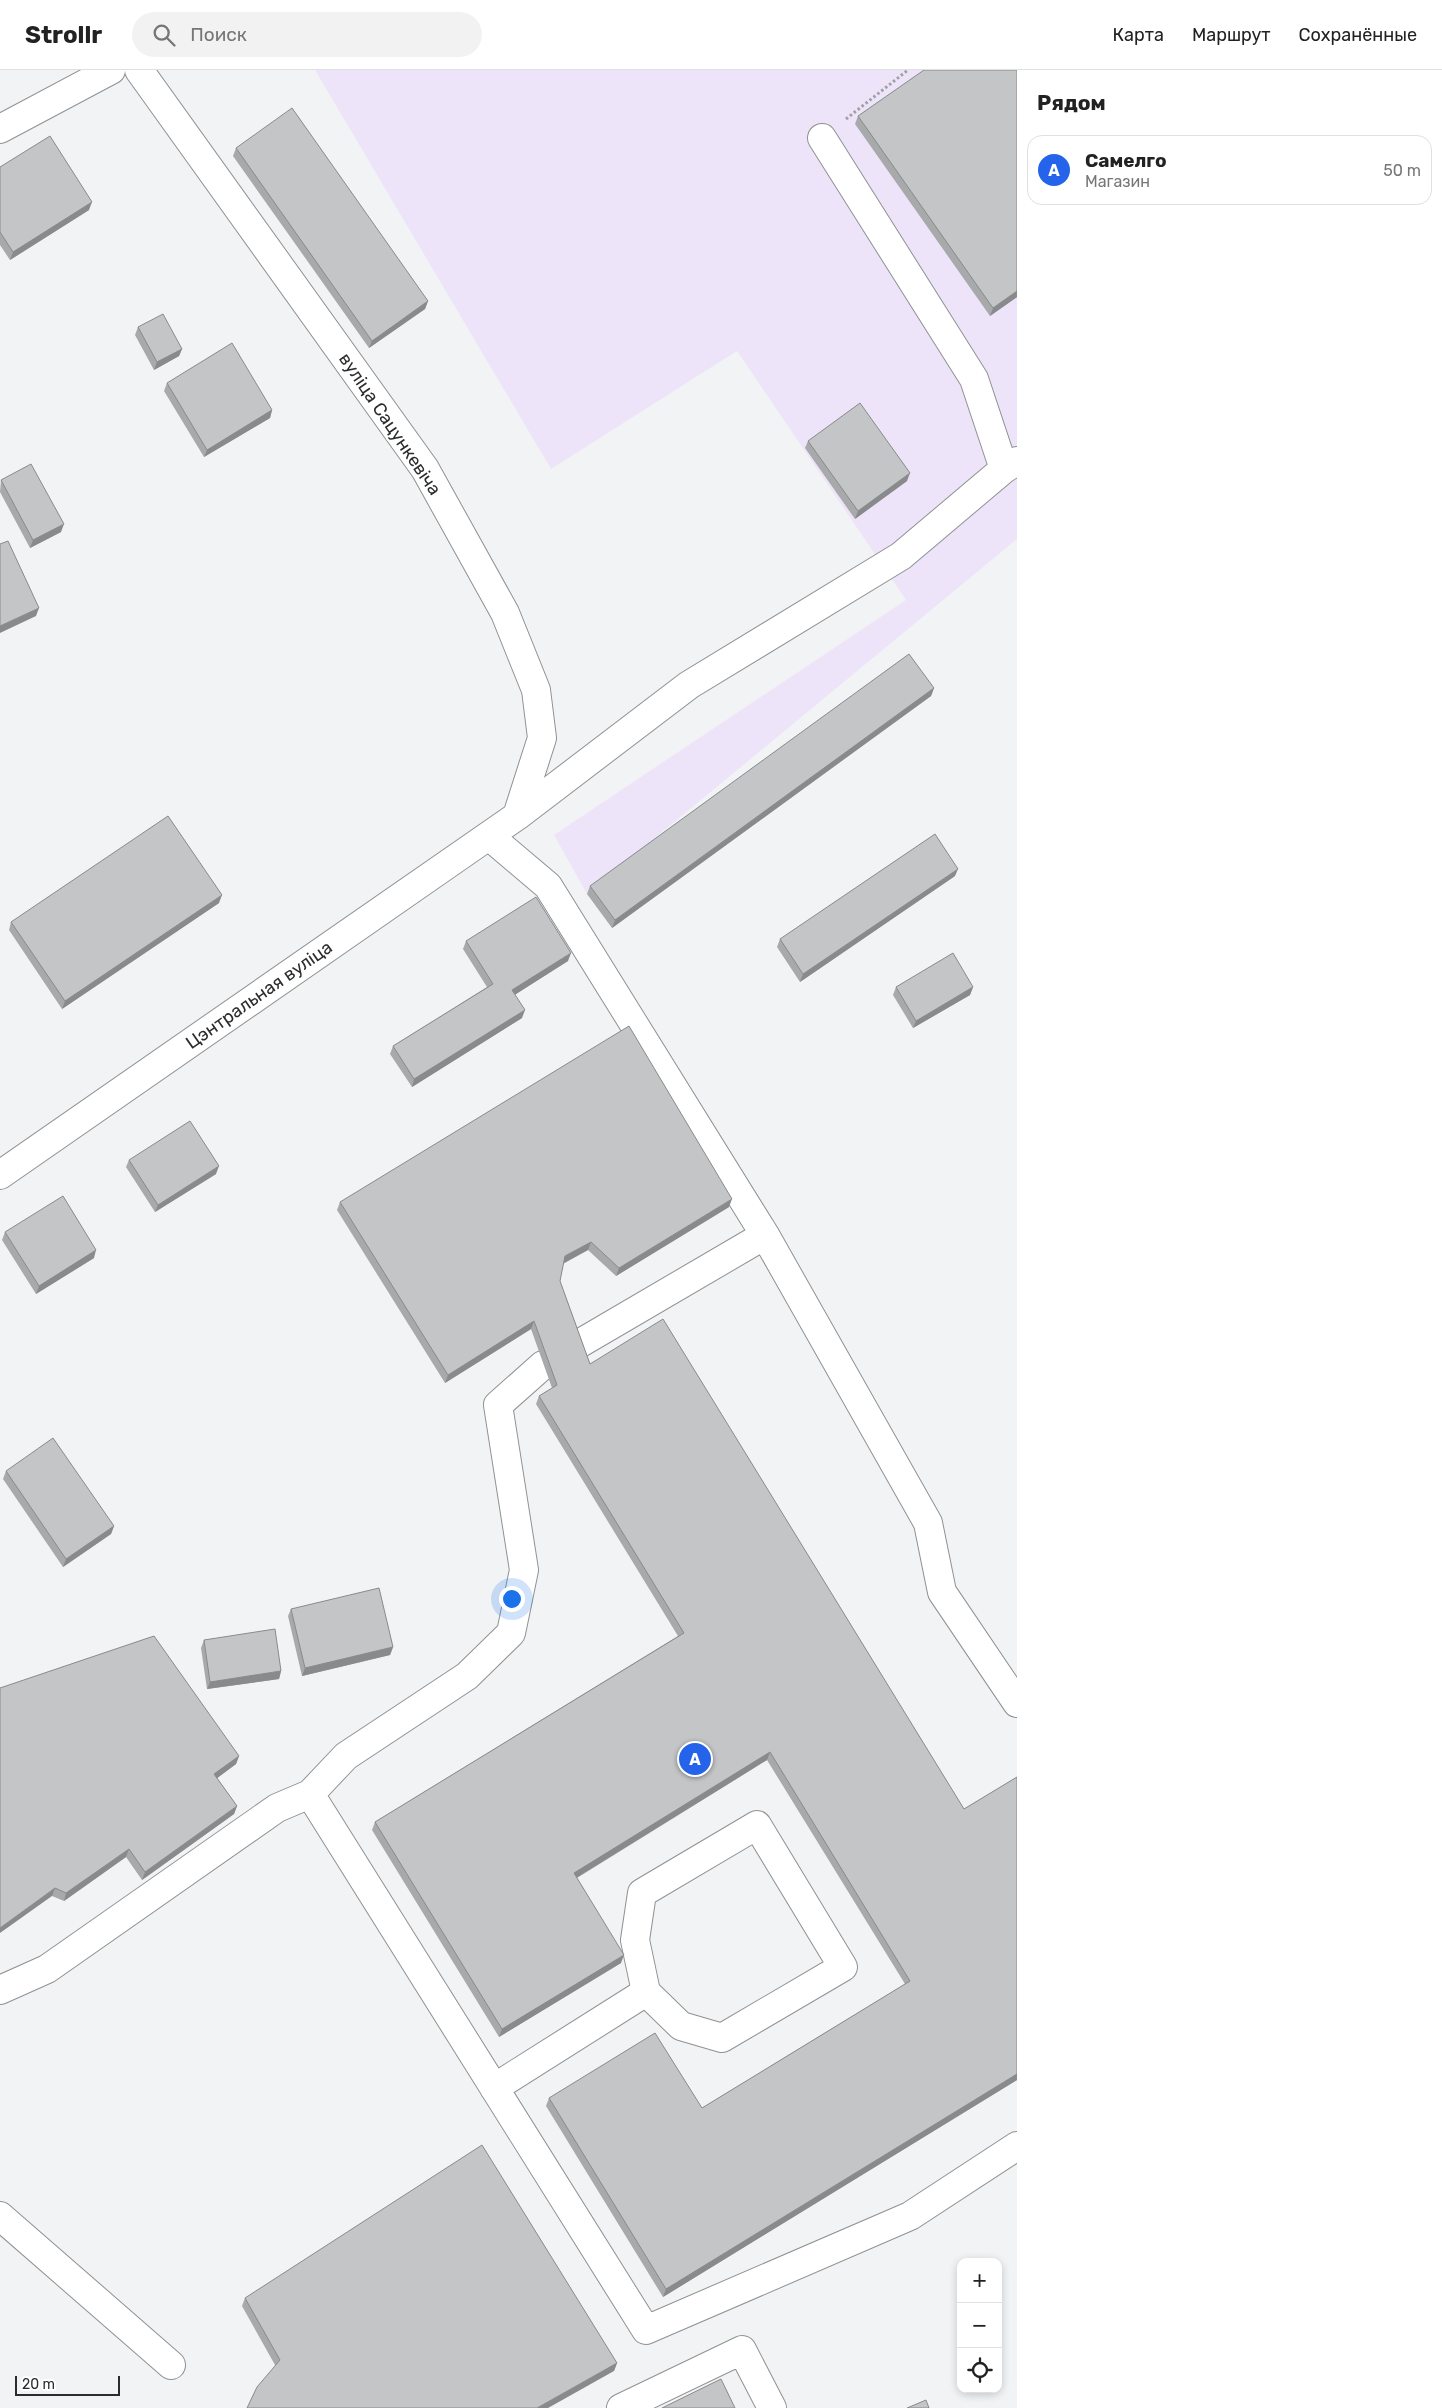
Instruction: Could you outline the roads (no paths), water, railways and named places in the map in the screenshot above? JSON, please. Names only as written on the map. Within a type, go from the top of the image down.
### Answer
[{"type":"street","points":[[0,129],[111,70]]},
{"type":"street","name":"вуліца Сацункевіча","points":[[139,70],[425,470],[505,613],[536,690],[542,738],[517,816]]},
{"type":"street","points":[[822,138],[974,379],[1010,465]]},
{"type":"street","name":"Цэнтральная вуліца","points":[[0,1174],[489,836],[689,685],[901,556],[1010,465]]},
{"type":"street","points":[[489,836],[548,886],[765,1235],[928,1523],[942,1592],[1017,1703]]},
{"type":"street","points":[[577,1345],[765,1235]]},
{"type":"street","points":[[0,1990],[47,1970],[277,1808],[310,1794],[346,1756],[467,1676],[511,1633],[524,1570],[498,1405],[543,1365]]},
{"type":"street","points":[[310,1794],[646,2330],[910,2216],[1017,2146]]},
{"type":"street","points":[[758,1825],[843,1967],[722,2038],[681,2026],[646,1992],[635,1940],[642,1893],[758,1825]]},
{"type":"street","points":[[494,2088],[646,1992]]},
{"type":"street","points":[[0,2216],[172,2365]]},
{"type":"street","points":[[621,2408],[742,2350],[772,2408]]},
{"type":"place","name":"Самелго","points":[[695,1759]]}]
